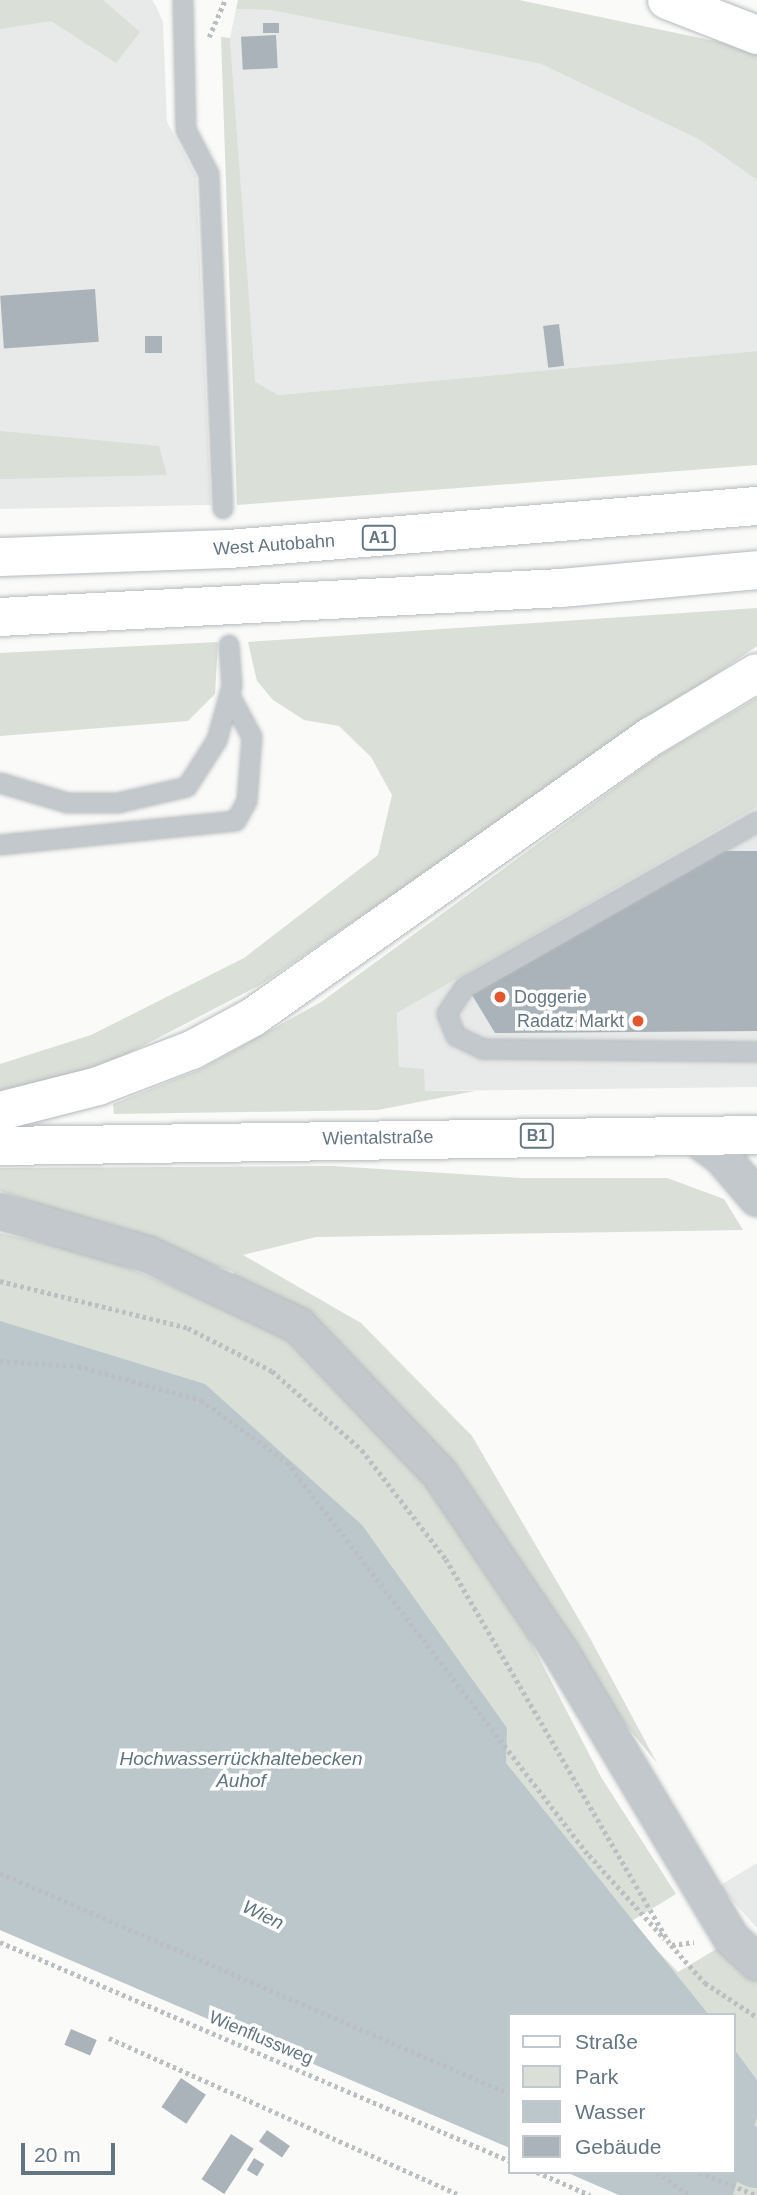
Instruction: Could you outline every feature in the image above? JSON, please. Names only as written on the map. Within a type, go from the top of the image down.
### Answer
[{"type":"main road","points":[[667,0],[757,35]]},
{"type":"main road","name":"West Autobahn","points":[[0,556],[242,548],[757,506]]},
{"type":"main road","points":[[0,617],[547,589],[757,570]]},
{"type":"main road","points":[[0,1111],[98,1086],[192,1051],[253,1017],[652,736],[757,673]]},
{"type":"main road","name":"Wientalstraße","points":[[0,1146],[757,1135]]},
{"type":"street","points":[[690,1134],[721,1156],[757,1198]]},
{"type":"street","points":[[0,1211],[148,1254],[298,1325],[439,1473],[561,1653],[730,1937],[757,1962]]},
{"type":"lane","points":[[183,0],[186,130],[209,174],[223,509]]},
{"type":"lane","points":[[0,783],[68,803],[172,794],[187,787],[217,740],[230,696],[229,645]]},
{"type":"lane","points":[[0,845],[236,821],[247,801],[252,737],[230,696]]},
{"type":"lane","points":[[755,824],[465,987],[447,1014],[456,1036],[483,1048],[757,1052]]},
{"type":"path","points":[[0,1281],[188,1328],[272,1371],[362,1450],[446,1559],[671,1945]]},
{"type":"path","points":[[0,1361],[78,1366],[201,1400],[287,1462],[589,1855],[705,1983],[757,2017]]},
{"type":"path","points":[[0,1873],[508,2093]]},
{"type":"path","points":[[671,1945],[730,1937]]},
{"type":"path","name":"Wienflussweg","points":[[0,1942],[508,2160]]},
{"type":"path","points":[[109,2038],[460,2195]]},
{"type":"path","points":[[542,2174],[590,2195]]},
{"type":"path","points":[[660,2174],[689,2195]]},
{"type":"path","points":[[704,2174],[756,2195]]},
{"type":"shaded area","points":[[0,0],[152,0],[163,22],[167,122],[196,176],[211,505],[0,509]]},
{"type":"shaded area","points":[[236,9],[270,10],[541,64],[700,140],[757,180],[757,351],[278,395],[254,382],[230,38]]},
{"type":"shaded area","points":[[757,807],[757,1087],[424,1091],[399,1067],[397,1013]]},
{"type":"shaded area","points":[[757,1863],[757,1928],[719,1886]]},
{"type":"green space","points":[[0,0],[103,0],[140,32],[116,63],[51,21],[0,29]]},
{"type":"green space","points":[[238,0],[519,0],[748,48],[757,53],[757,180],[700,140],[541,64],[270,10],[236,9]]},
{"type":"green space","points":[[221,37],[230,38],[255,382],[278,395],[757,351],[757,465],[237,505]]},
{"type":"green space","points":[[0,431],[159,446],[167,475],[0,479]]},
{"type":"green space","points":[[757,608],[757,646],[262,984],[102,1067],[0,1093],[0,1064],[91,1035],[244,958],[378,855],[392,795],[371,757],[339,726],[304,720],[273,700],[257,681],[248,642]]},
{"type":"green space","points":[[218,642],[215,694],[188,721],[0,736],[0,653]]},
{"type":"green space","points":[[757,698],[757,807],[397,1013],[399,1067],[424,1069],[425,1091],[475,1091],[378,1110],[114,1114],[113,1104],[201,1069],[321,1002],[661,754]]},
{"type":"green space","name":"Hochwasserrückhaltebecken Auhof","points":[[333,1166],[520,1178],[667,1178],[724,1199],[743,1230],[316,1237],[243,1255],[361,1323],[472,1436],[591,1640],[657,1763],[582,1672],[522,1625],[601,1777],[676,1894],[630,1922],[678,1972],[723,1945],[757,1982],[757,2195],[619,2195],[571,2174],[736,2174],[736,2013],[508,2013],[508,2147],[0,1930],[0,1233],[97,1255],[218,1305],[234,1272],[0,1191],[0,1168]]},
{"type":"water","name":"Hochwasserrückhaltebecken Auhof","points":[[0,1321],[205,1384],[362,1525],[507,1728],[506,1763],[707,2013],[508,2013],[508,2147],[0,1930]]},
{"type":"water","points":[[736,2052],[757,2080],[757,2117],[733,2195],[619,2195],[571,2174],[736,2174]]},
{"type":"building","points":[[263,23],[279,23],[279,33],[263,33]]},
{"type":"building","points":[[276,35],[278,68],[243,70],[241,37]]},
{"type":"building","points":[[95,289],[99,342],[4,348],[0,296]]},
{"type":"building","points":[[559,324],[564,366],[548,368],[543,326]]},
{"type":"building","points":[[145,336],[162,336],[162,353],[145,353]]},
{"type":"building","points":[[725,851],[757,851],[757,1031],[495,1033],[472,995]]},
{"type":"building","points":[[71,2029],[97,2040],[90,2056],[64,2045]]},
{"type":"building","points":[[181,2078],[206,2095],[186,2124],[161,2107]]},
{"type":"building","points":[[267,2130],[290,2146],[282,2158],[259,2141]]},
{"type":"building","points":[[231,2134],[254,2149],[224,2194],[202,2179]]},
{"type":"building","points":[[254,2158],[264,2164],[257,2176],[247,2170]]},
{"type":"waterway","name":"Wien","points":[[736,2149],[757,2159]]},
{"type":"place","name":"Doggerie","points":[[500,997]]},
{"type":"place","name":"Radatz Markt","points":[[638,1021]]}]
